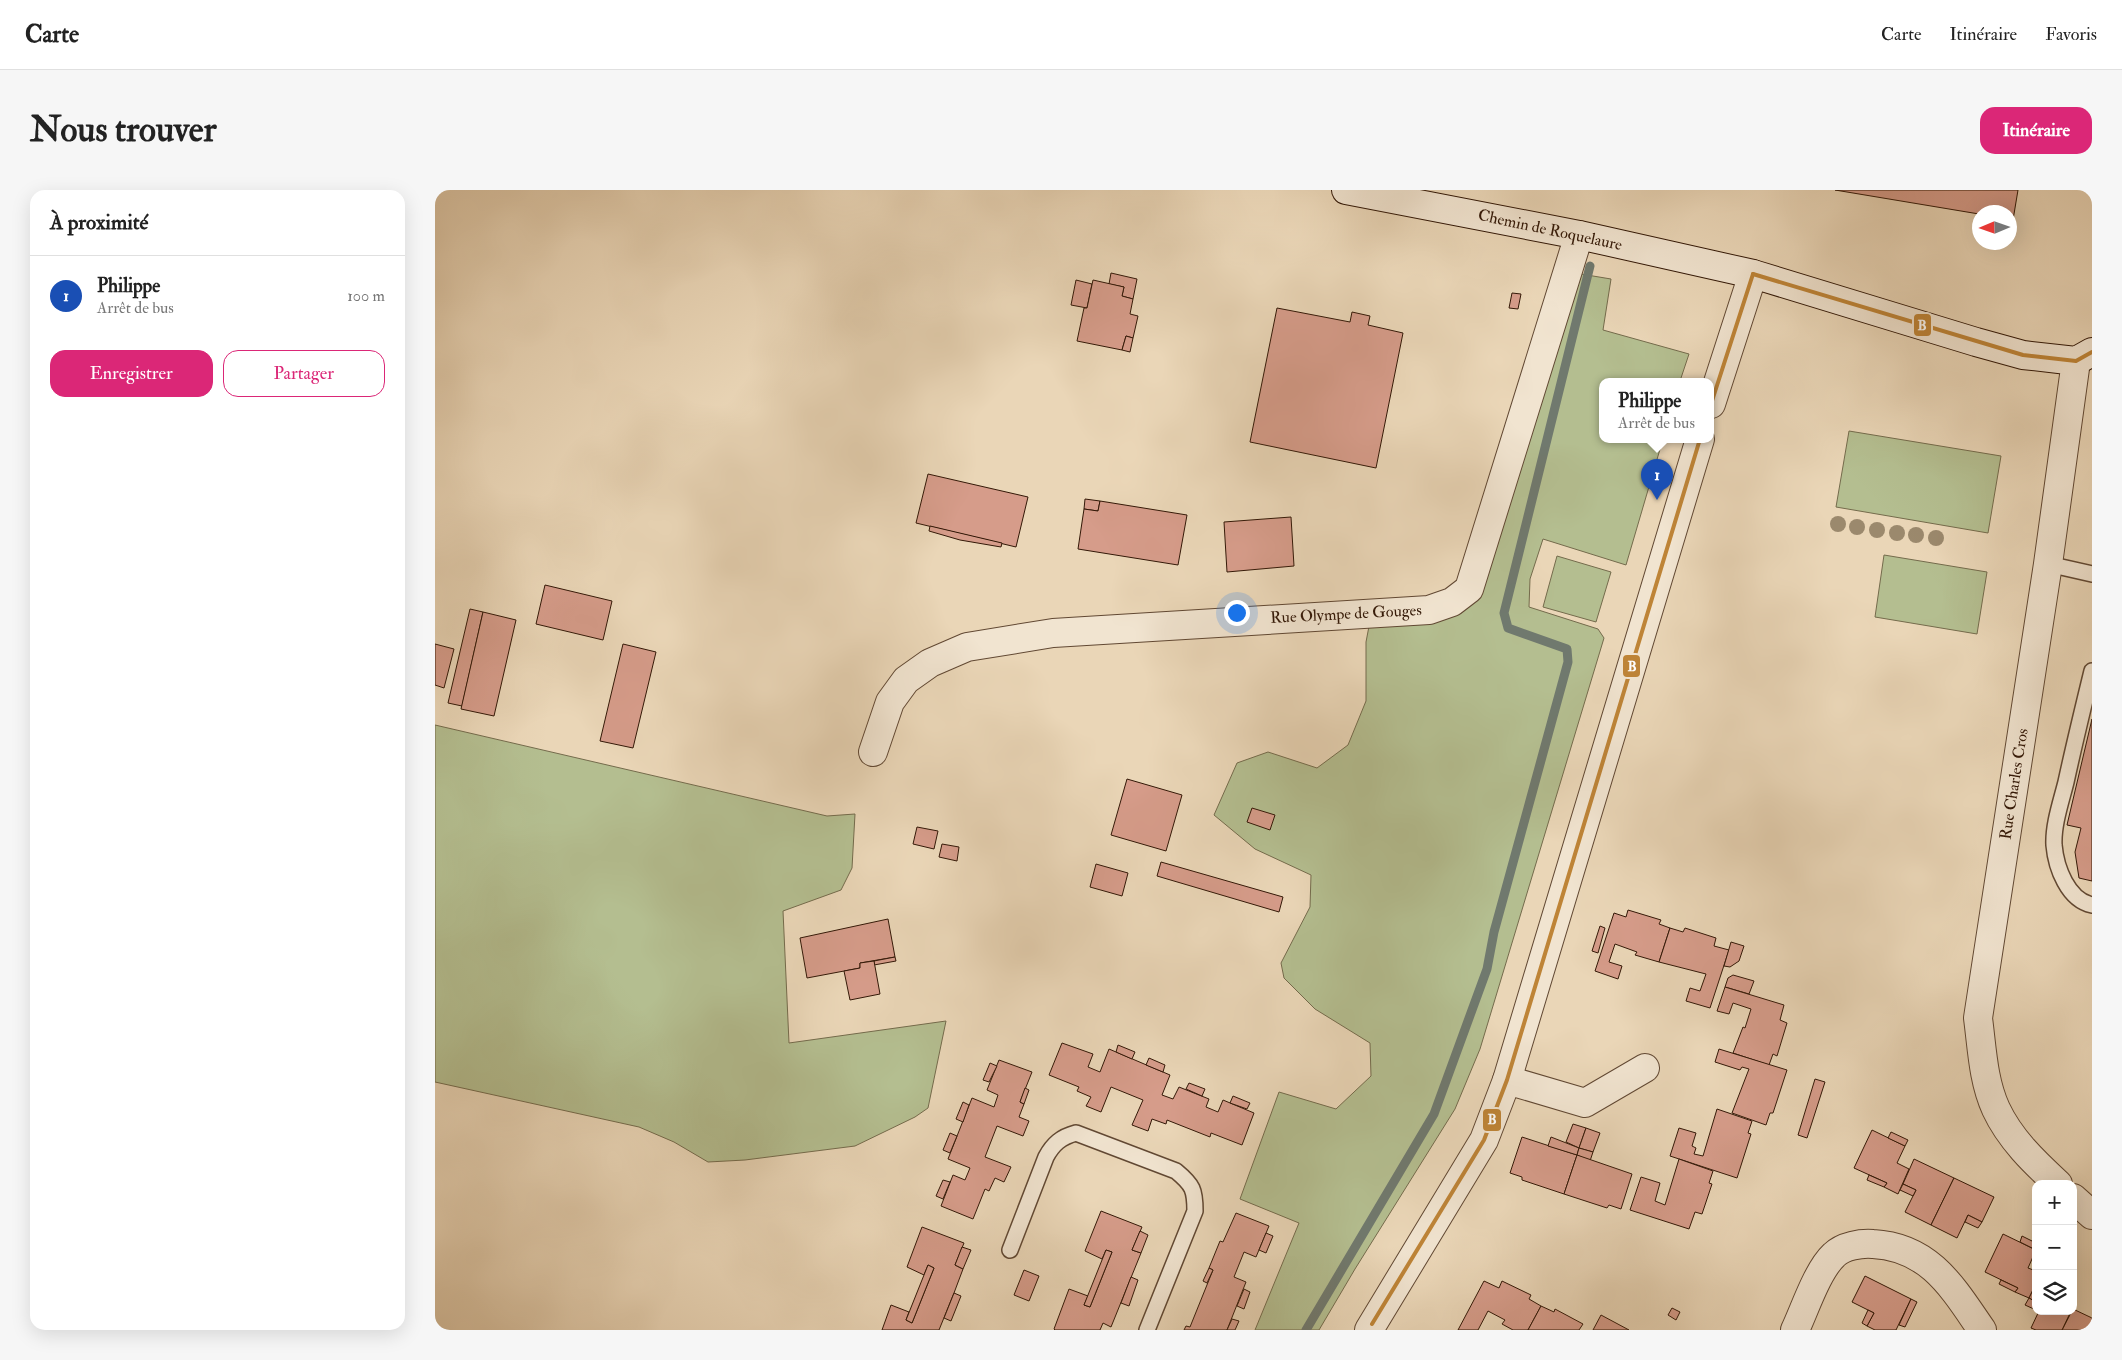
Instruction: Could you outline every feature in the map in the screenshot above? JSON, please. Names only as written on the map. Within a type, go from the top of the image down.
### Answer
[{"type":"street","name":"Chemin de Roquelaure","points":[[1346,190],[1579,235],[1753,274],[2023,355],[2084,356]]},
{"type":"street","name":"Rue Olympe de Gouges","points":[[873,752],[890,702],[906,680],[930,664],[967,647],[1053,633],[1429,610],[1452,602],[1469,589],[1579,235]]},
{"type":"street","points":[[1714,395],[1753,274]]},
{"type":"street","name":"Rue Charles Cros","points":[[2053,1180],[2018,1145],[1996,1109],[1984,1068],[1978,1018],[2047,564],[2084,356]]},
{"type":"street","points":[[1375,1328],[1484,1140],[1507,1080],[1699,443]]},
{"type":"street","points":[[1507,1080],[1585,1102],[1645,1068]]},
{"type":"street","points":[[2077,1202],[2092,1215]]},
{"type":"street","points":[[1795,1330],[1822,1272],[1834,1254],[1861,1243],[1891,1245],[1923,1259],[1950,1285],[1982,1330]]},
{"type":"lane","points":[[2047,564],[2092,574]]},
{"type":"lane","points":[[2092,671],[2057,817],[2054,844],[2058,868],[2071,892],[2082,903],[2092,906]]},
{"type":"lane","points":[[1010,1250],[1046,1157],[1051,1147],[1064,1136],[1076,1133],[1177,1172],[1189,1182],[1195,1194],[1195,1211],[1147,1330]]},
{"type":"green space","points":[[1575,273],[1611,279],[1603,330],[1689,354],[1681,378],[1599,378],[1599,443],[1662,443],[1626,565],[1543,539],[1530,579],[1529,607],[1598,629],[1604,638],[1480,1049],[1455,1109],[1319,1330],[1255,1330],[1299,1223],[1240,1199],[1279,1092],[1336,1109],[1371,1076],[1370,1043],[1315,1009],[1284,978],[1281,963],[1310,907],[1311,875],[1255,849],[1214,815],[1237,763],[1268,752],[1317,768],[1348,745],[1366,701],[1366,642],[1370,621],[1460,612]]},
{"type":"green space","points":[[1849,431],[2001,456],[1988,533],[1836,507]]},
{"type":"green space","points":[[1884,555],[1987,572],[1977,634],[1875,617]]},
{"type":"green space","points":[[1557,556],[1611,572],[1596,622],[1543,607]]},
{"type":"green space","points":[[435,725],[827,816],[855,814],[852,868],[841,890],[783,911],[789,1043],[946,1021],[928,1108],[915,1117],[855,1146],[745,1160],[708,1162],[674,1142],[639,1127],[435,1082]]},
{"type":"building","points":[[1835,190],[2018,190],[2016,205],[1972,205],[1972,213]]},
{"type":"building","points":[[1111,273],[1137,279],[1133,299],[1122,296],[1124,287],[1109,284]]},
{"type":"building","points":[[1076,280],[1092,284],[1087,308],[1071,305]]},
{"type":"building","points":[[1093,280],[1124,287],[1122,296],[1133,299],[1130,314],[1138,316],[1133,338],[1126,336],[1122,350],[1077,341],[1084,308],[1087,308]]},
{"type":"building","points":[[1512,293],[1521,294],[1518,309],[1509,308]]},
{"type":"building","points":[[1277,308],[1350,322],[1352,312],[1370,316],[1368,325],[1403,333],[1376,468],[1250,442]]},
{"type":"building","points":[[1126,336],[1133,338],[1130,352],[1122,350]]},
{"type":"building","points":[[928,474],[1028,497],[1016,547],[916,523]]},
{"type":"building","points":[[1085,499],[1100,501],[1098,511],[1084,509]]},
{"type":"building","points":[[1100,501],[1187,515],[1178,565],[1078,549],[1084,509],[1098,511]]},
{"type":"building","points":[[1291,517],[1294,566],[1227,572],[1224,522]]},
{"type":"building","points":[[930,526],[1002,543],[1001,547],[960,540],[929,531]]},
{"type":"building","points":[[545,585],[612,601],[603,640],[536,624]]},
{"type":"building","points":[[470,609],[483,612],[462,706],[448,703]]},
{"type":"building","points":[[483,612],[516,620],[494,716],[461,709]]},
{"type":"building","points":[[435,644],[454,649],[444,688],[435,685]]},
{"type":"building","points":[[623,644],[656,652],[633,748],[600,741]]},
{"type":"building","points":[[2092,719],[2092,881],[2079,878],[2075,852],[2081,828],[2067,825]]},
{"type":"building","points":[[1127,779],[1182,795],[1166,851],[1111,835]]},
{"type":"building","points":[[1252,808],[1275,815],[1270,830],[1247,822]]},
{"type":"building","points":[[917,827],[938,831],[934,849],[913,844]]},
{"type":"building","points":[[942,844],[959,847],[957,861],[939,857]]},
{"type":"building","points":[[1161,862],[1283,897],[1279,912],[1157,876]]},
{"type":"building","points":[[1096,864],[1128,873],[1122,896],[1090,887]]},
{"type":"building","points":[[1628,910],[1661,920],[1659,924],[1670,928],[1659,962],[1635,955],[1637,952],[1615,944],[1609,962],[1622,966],[1618,979],[1595,971],[1614,913],[1626,917]]},
{"type":"building","points":[[888,919],[895,957],[860,963],[860,968],[807,978],[800,938]]},
{"type":"building","points":[[1600,926],[1605,928],[1598,953],[1592,951]]},
{"type":"building","points":[[1670,928],[1683,932],[1685,928],[1716,938],[1714,946],[1729,950],[1710,1008],[1686,1001],[1690,988],[1700,991],[1706,974],[1659,962]]},
{"type":"building","points":[[1731,942],[1744,946],[1739,961],[1730,967],[1724,966]]},
{"type":"building","points":[[895,957],[896,961],[874,965],[874,961]]},
{"type":"building","points":[[874,961],[880,994],[850,1000],[844,971],[860,968],[860,963]]},
{"type":"building","points":[[1733,975],[1754,981],[1749,994],[1725,987],[1728,978]]},
{"type":"building","points":[[1725,987],[1784,1005],[1780,1020],[1787,1023],[1777,1056],[1773,1054],[1769,1065],[1733,1053],[1743,1027],[1745,1028],[1751,1009],[1733,1003],[1729,1014],[1717,1011]]},
{"type":"building","points":[[1062,1043],[1093,1054],[1088,1067],[1100,1072],[1109,1049],[1170,1075],[1162,1095],[1173,1099],[1179,1087],[1209,1099],[1206,1107],[1218,1112],[1223,1100],[1254,1113],[1242,1145],[1211,1133],[1210,1137],[1167,1120],[1166,1124],[1152,1119],[1148,1131],[1132,1125],[1143,1100],[1111,1087],[1101,1112],[1086,1106],[1091,1097],[1077,1091],[1079,1087],[1049,1075]]},
{"type":"building","points":[[1118,1045],[1135,1052],[1132,1059],[1116,1052]]},
{"type":"building","points":[[1719,1049],[1787,1070],[1773,1113],[1770,1113],[1766,1125],[1732,1113],[1749,1069],[1742,1067],[1740,1070],[1715,1062]]},
{"type":"building","points":[[1149,1058],[1165,1065],[1163,1072],[1146,1065]]},
{"type":"building","points":[[999,1060],[1032,1072],[1020,1102],[1024,1104],[1019,1117],[1029,1121],[1023,1136],[997,1126],[985,1157],[1011,1167],[1004,1182],[995,1178],[989,1191],[985,1189],[973,1219],[941,1206],[953,1175],[965,1180],[970,1168],[948,1159],[972,1098],[994,1107],[998,1095],[987,1090]]},
{"type":"building","points":[[990,1063],[997,1066],[989,1082],[983,1080]]},
{"type":"building","points":[[1815,1079],[1825,1082],[1807,1138],[1798,1135]]},
{"type":"building","points":[[1189,1083],[1205,1089],[1202,1096],[1186,1089]]},
{"type":"building","points":[[1025,1088],[1029,1090],[1024,1104],[1020,1102]]},
{"type":"building","points":[[1233,1096],[1250,1103],[1247,1109],[1230,1103]]},
{"type":"building","points":[[963,1102],[969,1105],[963,1122],[956,1119]]},
{"type":"building","points":[[1717,1109],[1752,1121],[1748,1133],[1751,1134],[1737,1178],[1670,1156],[1679,1128],[1696,1133],[1692,1146],[1696,1148],[1694,1154],[1703,1156]]},
{"type":"building","points":[[1573,1124],[1586,1128],[1579,1148],[1566,1142]]},
{"type":"building","points":[[1586,1128],[1600,1133],[1593,1152],[1579,1148]]},
{"type":"building","points":[[1872,1130],[1905,1146],[1897,1163],[1909,1169],[1898,1194],[1884,1187],[1887,1183],[1854,1168]]},
{"type":"building","points":[[1891,1132],[1908,1140],[1905,1146],[1888,1138]]},
{"type":"building","points":[[950,1133],[957,1136],[950,1153],[943,1150]]},
{"type":"building","points":[[1522,1137],[1577,1155],[1564,1194],[1522,1180],[1522,1177],[1510,1173]]},
{"type":"building","points":[[1551,1137],[1579,1148],[1577,1155],[1548,1146]]},
{"type":"building","points":[[1579,1148],[1593,1152],[1590,1161],[1577,1155]]},
{"type":"building","points":[[1577,1155],[1632,1174],[1621,1209],[1609,1205],[1607,1208],[1564,1194]]},
{"type":"building","points":[[1679,1159],[1713,1171],[1709,1183],[1712,1184],[1702,1214],[1695,1212],[1689,1229],[1630,1210],[1641,1177],[1660,1183],[1655,1201],[1665,1205]]},
{"type":"building","points":[[1914,1159],[1954,1178],[1931,1225],[1905,1212],[1916,1190],[1903,1184]]},
{"type":"building","points":[[1869,1175],[1887,1183],[1884,1187],[1867,1180]]},
{"type":"building","points":[[1954,1178],[1994,1197],[1982,1222],[1968,1215],[1957,1238],[1931,1225]]},
{"type":"building","points":[[943,1180],[950,1182],[943,1199],[936,1196]]},
{"type":"building","points":[[1903,1184],[1916,1190],[1913,1196],[1900,1190]]},
{"type":"building","points":[[1101,1211],[1142,1227],[1132,1250],[1141,1253],[1111,1327],[1103,1323],[1100,1330],[1055,1330],[1069,1289],[1088,1296],[1084,1305],[1090,1307],[1112,1252],[1106,1250],[1102,1259],[1085,1251]]},
{"type":"building","points":[[1236,1213],[1269,1226],[1256,1257],[1244,1252],[1234,1277],[1246,1282],[1227,1330],[1184,1330],[1186,1326],[1190,1327],[1213,1270],[1209,1268],[1220,1241],[1223,1242]]},
{"type":"building","points":[[1968,1215],[1982,1222],[1978,1228],[1965,1222]]},
{"type":"building","points":[[922,1227],[964,1243],[955,1265],[963,1269],[954,1293],[939,1330],[882,1330],[891,1305],[909,1312],[906,1320],[912,1323],[934,1268],[928,1265],[924,1275],[907,1267]]},
{"type":"building","points":[[1140,1231],[1148,1235],[1141,1253],[1132,1250]]},
{"type":"building","points":[[1266,1233],[1273,1236],[1266,1253],[1259,1250]]},
{"type":"building","points":[[2003,1234],[2032,1248],[2032,1259],[2028,1268],[2032,1270],[2032,1292],[2029,1298],[2015,1292],[2018,1288],[1985,1272]]},
{"type":"building","points":[[2022,1236],[2032,1241],[2032,1248],[2020,1242]]},
{"type":"building","points":[[962,1247],[971,1250],[963,1269],[955,1265]]},
{"type":"building","points":[[1106,1250],[1112,1252],[1090,1307],[1084,1305]]},
{"type":"building","points":[[928,1265],[934,1268],[912,1323],[906,1320]]},
{"type":"building","points":[[1209,1268],[1213,1270],[1207,1283],[1203,1281]]},
{"type":"building","points":[[1024,1270],[1039,1276],[1029,1301],[1014,1295]]},
{"type":"building","points":[[1865,1276],[1911,1299],[1896,1330],[1875,1330],[1867,1326],[1874,1313],[1852,1302]]},
{"type":"building","points":[[1131,1277],[1138,1280],[1129,1306],[1121,1303]]},
{"type":"building","points":[[2001,1280],[2018,1288],[2015,1292],[1999,1284]]},
{"type":"building","points":[[1484,1281],[1499,1288],[1502,1281],[1531,1295],[1529,1299],[1541,1306],[1528,1330],[1513,1330],[1502,1324],[1505,1320],[1488,1311],[1478,1330],[1458,1330]]},
{"type":"building","points":[[1244,1289],[1250,1292],[1244,1309],[1237,1306]]},
{"type":"building","points":[[954,1293],[961,1296],[951,1321],[944,1318]]},
{"type":"building","points":[[2029,1298],[2032,1300],[2032,1308],[2025,1305]]},
{"type":"building","points":[[1911,1299],[1917,1302],[1905,1327],[1899,1325]]},
{"type":"building","points":[[1541,1306],[1554,1312],[1555,1309],[1583,1324],[1579,1330],[1528,1330]]},
{"type":"building","points":[[1672,1308],[1680,1312],[1676,1320],[1668,1315]]},
{"type":"building","points":[[1868,1310],[1874,1313],[1867,1326],[1862,1323]]},
{"type":"building","points":[[2077,1311],[2092,1318],[2092,1330],[2062,1330],[2070,1315],[2077,1315]]},
{"type":"building","points":[[1601,1315],[1629,1330],[1593,1330]]},
{"type":"building","points":[[2037,1315],[2069,1315],[2062,1330],[2036,1330],[2031,1328]]},
{"type":"building","points":[[1232,1319],[1239,1321],[1235,1330],[1227,1330]]},
{"type":"waterway","points":[[1306,1330],[1434,1114],[1487,969],[1494,932],[1568,662],[1567,649],[1508,628],[1504,613],[1590,266]]},
{"type":"transit line","name":"B","points":[[1753,274],[2023,355],[2076,361],[2092,352]]},
{"type":"transit line","name":"B","points":[[1714,395],[1753,274]]},
{"type":"transit line","name":"B","points":[[1372,1324],[1484,1140],[1507,1080],[1699,443]]},
{"type":"place","name":"Philippe","points":[[1657,500]]}]
